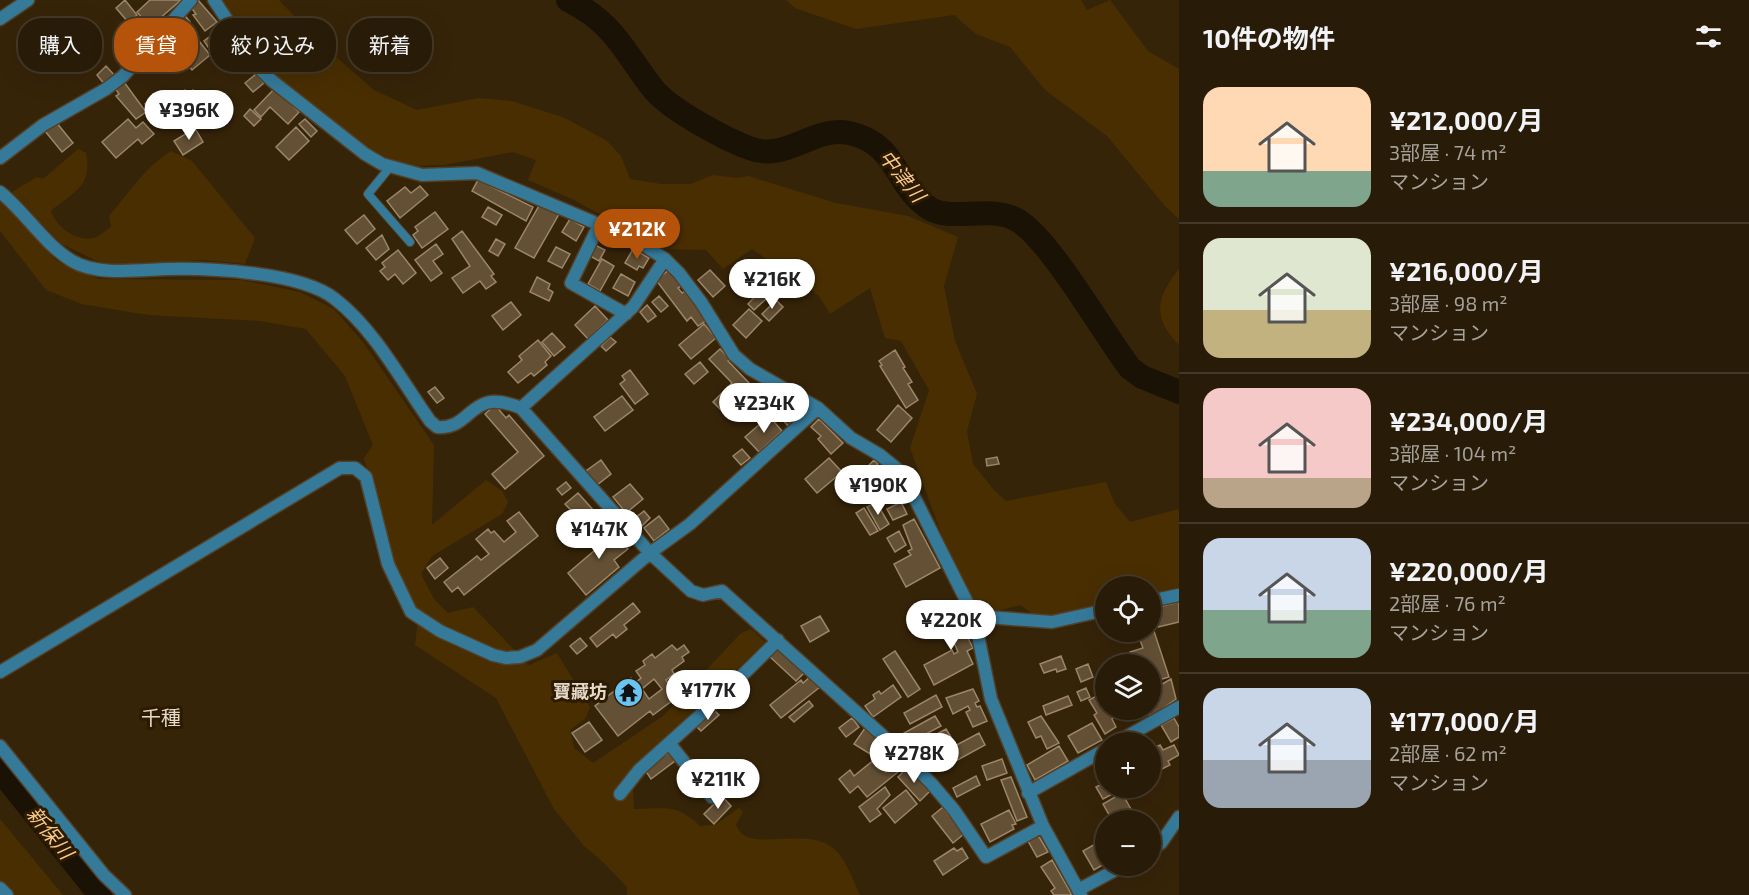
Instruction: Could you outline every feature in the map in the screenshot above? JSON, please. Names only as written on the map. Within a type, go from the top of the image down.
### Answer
[{"type":"street","points":[[0,19],[28,0]]},
{"type":"street","points":[[0,158],[43,125],[106,90],[123,76],[191,0]]},
{"type":"street","points":[[214,0],[258,67],[271,80],[366,154],[390,167],[422,175],[477,173],[600,223],[636,240],[665,259],[693,290],[734,355],[780,388],[818,408],[851,438],[880,455],[902,473],[974,616],[991,699],[1042,825],[1079,892],[1106,876]]},
{"type":"street","points":[[0,192],[44,237],[73,262],[113,271],[191,268],[241,272],[320,289],[347,308],[365,329],[430,421],[437,427],[454,425],[488,402],[504,401],[521,408],[650,553],[691,591],[702,595],[722,591],[778,640],[930,783],[954,810],[986,857],[1042,825]]},
{"type":"street","points":[[600,223],[571,283],[626,314]]},
{"type":"street","points":[[521,408],[633,307],[665,259]]},
{"type":"street","points":[[0,672],[340,468],[355,468],[366,477],[388,564],[411,612],[440,632],[493,655],[506,658],[520,657],[537,650],[650,553],[690,524],[818,408]]},
{"type":"street","points":[[1161,599],[1179,595]]},
{"type":"street","points":[[974,616],[1052,622],[1095,612]]},
{"type":"street","points":[[620,794],[639,770],[717,700],[778,640]]},
{"type":"street","points":[[1135,732],[1179,707]]},
{"type":"street","points":[[669,743],[712,797]]},
{"type":"street","points":[[0,746],[104,875],[125,895]]},
{"type":"street","points":[[1028,793],[1095,755]]},
{"type":"street","points":[[1161,843],[1179,817]]},
{"type":"street","points":[[0,888],[7,895]]},
{"type":"lane","points":[[390,167],[368,194],[410,242]]},
{"type":"shaded area","points":[[222,0],[279,0],[296,18],[234,18]]},
{"type":"shaded area","points":[[786,0],[1081,0],[1087,10],[1110,0],[1148,51],[1179,69],[1179,219],[1165,206],[1107,136],[1045,90],[1010,47],[976,34],[954,15],[856,29],[795,8]]},
{"type":"shaded area","points":[[336,57],[348,67],[348,72],[353,72],[374,90],[417,110],[479,98],[512,101],[565,118],[607,141],[621,156],[630,179],[661,184],[691,184],[713,175],[739,178],[748,176],[836,203],[908,216],[958,237],[944,286],[955,341],[977,394],[967,431],[973,464],[1006,501],[1106,482],[1115,504],[1130,522],[1179,509],[1179,587],[1161,592],[1161,576],[1095,576],[1095,606],[1050,616],[1033,615],[1021,605],[991,612],[973,601],[943,538],[910,448],[929,390],[901,341],[885,338],[870,288],[830,314],[819,296],[752,249],[723,269],[706,250],[663,249],[574,200],[528,180],[536,160],[513,152],[444,165],[411,166],[377,154],[310,106],[271,72],[336,72]]},
{"type":"shaded area","points":[[78,149],[86,153],[87,174],[84,181],[74,193],[51,211],[62,228],[80,238],[87,239],[94,238],[111,227],[109,216],[145,173],[171,151],[192,161],[255,238],[245,264],[203,260],[119,265],[97,261],[60,243],[12,192],[37,177],[43,179]]},
{"type":"shaded area","points":[[0,200],[57,261],[99,279],[242,280],[300,292],[334,309],[363,342],[434,445],[432,525],[486,480],[502,491],[508,502],[502,514],[432,556],[421,574],[434,599],[448,613],[473,607],[529,665],[557,653],[590,707],[585,719],[570,730],[574,748],[593,763],[663,716],[741,633],[751,629],[765,642],[638,765],[633,790],[634,809],[670,809],[684,814],[700,826],[715,825],[739,808],[743,812],[736,824],[742,834],[752,838],[813,840],[827,844],[842,858],[860,895],[627,895],[627,887],[584,846],[554,809],[496,698],[415,645],[419,611],[397,576],[364,458],[373,445],[345,376],[306,329],[260,321],[148,315],[82,304],[46,290],[0,231]]},
{"type":"shaded area","points":[[1179,269],[1179,345],[1164,326],[1160,307],[1171,279]]},
{"type":"shaded area","points":[[0,819],[63,895],[0,895]]},
{"type":"building","points":[[125,0],[137,15],[133,18],[125,18],[116,8]]},
{"type":"building","points":[[150,0],[181,0],[160,18],[142,18],[137,12]]},
{"type":"building","points":[[198,0],[214,18],[210,18],[210,27],[205,31],[198,18],[193,15],[196,14],[190,6]]},
{"type":"building","points":[[183,13],[187,18],[177,18]]},
{"type":"building","points":[[210,36],[210,50],[204,41]]},
{"type":"building","points":[[198,42],[210,55],[198,65]]},
{"type":"building","points":[[106,66],[115,76],[105,85],[97,75]]},
{"type":"building","points":[[256,74],[264,83],[253,92],[245,83]]},
{"type":"building","points":[[124,82],[146,112],[136,119],[116,96],[119,94],[115,88]]},
{"type":"building","points":[[275,88],[299,112],[288,124],[270,107],[261,117],[254,110]]},
{"type":"building","points":[[185,90],[188,94],[193,90],[201,99],[196,103],[198,105],[181,119],[169,104]]},
{"type":"building","points":[[158,94],[173,115],[160,124],[145,104]]},
{"type":"building","points":[[216,103],[225,113],[217,121],[207,111]]},
{"type":"building","points":[[250,109],[261,119],[254,126],[244,116]]},
{"type":"building","points":[[128,119],[136,128],[143,122],[154,134],[142,144],[138,139],[116,158],[102,142]]},
{"type":"building","points":[[305,119],[317,131],[311,137],[299,124]]},
{"type":"building","points":[[56,122],[73,143],[62,152],[45,131]]},
{"type":"building","points":[[296,127],[309,141],[289,160],[276,147]]},
{"type":"building","points":[[195,128],[203,142],[183,155],[174,141]]},
{"type":"building","points":[[478,180],[533,207],[526,221],[472,191]]},
{"type":"building","points":[[420,186],[428,195],[400,218],[387,201],[405,187],[411,193]]},
{"type":"building","points":[[540,204],[559,214],[534,258],[515,248]]},
{"type":"building","points":[[488,207],[502,215],[496,225],[482,217]]},
{"type":"building","points":[[435,212],[448,229],[422,248],[413,235],[418,231],[415,227]]},
{"type":"building","points":[[364,215],[375,229],[357,244],[345,230]]},
{"type":"building","points":[[570,219],[584,227],[576,241],[562,232]]},
{"type":"building","points":[[462,231],[494,274],[491,276],[496,282],[486,289],[480,281],[463,293],[452,278],[470,266],[452,239]]},
{"type":"building","points":[[382,235],[389,249],[376,260],[366,248]]},
{"type":"building","points":[[496,239],[505,244],[498,256],[489,251]]},
{"type":"building","points":[[436,244],[443,254],[433,261],[442,273],[431,281],[415,260]]},
{"type":"building","points":[[595,245],[605,250],[599,261],[590,256]]},
{"type":"building","points":[[556,247],[570,254],[562,268],[548,261]]},
{"type":"building","points":[[633,249],[649,258],[643,268],[639,266],[637,270],[625,263]]},
{"type":"building","points":[[398,250],[416,273],[403,284],[395,274],[388,280],[380,271],[385,267],[382,263]]},
{"type":"building","points":[[602,259],[614,266],[600,291],[588,284]]},
{"type":"building","points":[[743,266],[761,286],[749,297],[731,278]]},
{"type":"building","points":[[669,270],[681,286],[678,288],[682,293],[685,291],[707,320],[698,326],[691,317],[687,321],[656,280]]},
{"type":"building","points":[[710,270],[725,286],[713,297],[698,280]]},
{"type":"building","points":[[621,274],[635,282],[628,296],[613,288]]},
{"type":"building","points":[[537,277],[550,284],[548,289],[553,292],[549,301],[530,292]]},
{"type":"building","points":[[759,292],[766,299],[754,310],[748,304]]},
{"type":"building","points":[[659,296],[668,306],[661,312],[652,302]]},
{"type":"building","points":[[776,300],[783,307],[769,321],[762,314]]},
{"type":"building","points":[[511,302],[521,315],[503,330],[492,316]]},
{"type":"building","points":[[647,305],[656,316],[648,322],[640,312]]},
{"type":"building","points":[[595,306],[608,320],[588,339],[575,325]]},
{"type":"building","points":[[749,309],[762,321],[746,338],[733,325]]},
{"type":"building","points":[[704,324],[716,338],[691,359],[679,345]]},
{"type":"building","points":[[552,333],[565,347],[554,356],[542,342]]},
{"type":"building","points":[[610,337],[616,342],[606,351],[601,346]]},
{"type":"building","points":[[538,340],[551,356],[545,362],[547,365],[534,376],[531,373],[518,383],[508,372],[522,360],[519,356]]},
{"type":"building","points":[[720,349],[752,386],[726,415],[713,402],[732,383],[709,359]]},
{"type":"building","points":[[895,350],[912,382],[908,384],[918,400],[906,408],[879,361]]},
{"type":"building","points":[[700,362],[708,372],[694,384],[685,374]]},
{"type":"building","points":[[630,370],[648,394],[635,404],[620,384],[625,380],[622,376]]},
{"type":"building","points":[[435,387],[444,398],[437,403],[428,392]]},
{"type":"building","points":[[769,390],[778,399],[783,395],[797,410],[792,414],[796,419],[788,426],[762,397]]},
{"type":"building","points":[[622,396],[633,410],[605,431],[594,417]]},
{"type":"building","points":[[752,398],[756,403],[739,420],[734,415]]},
{"type":"building","points":[[495,405],[506,418],[509,415],[544,456],[505,489],[492,474],[518,452],[485,414]]},
{"type":"building","points":[[898,405],[912,418],[891,442],[877,430]]},
{"type":"building","points":[[769,416],[782,431],[759,452],[745,437]]},
{"type":"building","points":[[819,419],[843,443],[831,454],[818,439],[821,436],[811,427]]},
{"type":"building","points":[[742,449],[750,458],[741,465],[733,456]]},
{"type":"building","points":[[997,457],[999,464],[987,466],[986,459]]},
{"type":"building","points":[[829,458],[842,472],[817,493],[805,479]]},
{"type":"building","points":[[601,460],[611,474],[597,485],[586,471]]},
{"type":"building","points":[[874,460],[878,464],[864,477],[861,473]]},
{"type":"building","points":[[566,482],[571,488],[562,495],[557,489]]},
{"type":"building","points":[[630,484],[643,499],[626,513],[613,497]]},
{"type":"building","points":[[578,493],[595,512],[583,523],[565,504]]},
{"type":"building","points":[[876,502],[889,524],[880,530],[867,507]]},
{"type":"building","points":[[901,502],[907,514],[893,520],[887,509]]},
{"type":"building","points":[[864,508],[878,531],[870,535],[856,513]]},
{"type":"building","points":[[644,511],[650,518],[642,526],[635,518]]},
{"type":"building","points":[[519,512],[538,536],[464,595],[458,587],[452,592],[444,582],[477,556],[481,560],[489,554],[476,539],[488,529],[491,533],[494,531],[504,542],[516,532],[507,521]]},
{"type":"building","points":[[569,516],[576,524],[566,533],[559,525]]},
{"type":"building","points":[[659,516],[669,529],[654,541],[644,528]]},
{"type":"building","points":[[914,519],[940,568],[906,587],[894,564],[911,555],[908,551],[912,549],[903,525]]},
{"type":"building","points":[[605,522],[628,549],[614,560],[619,567],[586,595],[568,573],[595,550],[599,555],[604,550],[590,534]]},
{"type":"building","points":[[899,531],[906,545],[895,552],[887,538]]},
{"type":"building","points":[[440,558],[448,568],[435,579],[427,568]]},
{"type":"building","points":[[1179,602],[1179,622],[1161,626],[1161,606]]},
{"type":"building","points":[[633,603],[640,612],[624,625],[627,629],[616,638],[613,634],[597,647],[590,638]]},
{"type":"building","points":[[951,605],[973,648],[967,651],[973,664],[934,685],[924,665],[952,650],[954,654],[958,652],[940,611]]},
{"type":"building","points":[[820,616],[829,631],[810,642],[801,626]]},
{"type":"building","points":[[580,638],[587,646],[577,654],[570,646]]},
{"type":"building","points":[[1141,642],[1158,642],[1169,677],[1161,679],[1161,654],[1131,654],[1130,652],[1143,648]]},
{"type":"building","name":"寶藏坊","points":[[672,645],[677,650],[684,645],[689,652],[682,657],[684,661],[672,670],[674,674],[666,680],[673,690],[668,694],[673,700],[653,715],[650,711],[618,736],[595,706],[631,678],[635,683],[641,678],[636,671],[645,665],[643,661],[652,654],[655,658]],"holes":[[[654,679],[662,689],[649,699],[642,689]]]},
{"type":"building","points":[[776,645],[805,672],[796,681],[768,655]]},
{"type":"building","points":[[895,651],[920,689],[908,697],[883,659]]},
{"type":"building","points":[[1061,656],[1066,669],[1044,673],[1040,664]]},
{"type":"building","points":[[1088,664],[1093,677],[1081,682],[1076,669]]},
{"type":"building","points":[[811,676],[820,687],[781,718],[770,705],[801,680],[803,683]]},
{"type":"building","points":[[1171,679],[1176,699],[1161,710],[1161,685]]},
{"type":"building","points":[[893,685],[901,697],[873,717],[865,706],[875,699],[873,695],[879,691],[881,694]]},
{"type":"building","points":[[1086,688],[1090,697],[1081,701],[1077,692]]},
{"type":"building","points":[[973,689],[979,701],[975,703],[977,707],[980,706],[987,721],[973,727],[966,712],[970,710],[968,706],[953,714],[946,698]]},
{"type":"building","points":[[936,695],[942,707],[910,724],[904,713]]},
{"type":"building","points":[[1068,696],[1072,705],[1046,715],[1043,706]]},
{"type":"building","points":[[1095,697],[1095,710],[1089,700]]},
{"type":"building","points":[[809,701],[813,706],[794,722],[789,717]]},
{"type":"building","points":[[715,711],[719,715],[701,731],[697,727]]},
{"type":"building","points":[[935,716],[941,726],[909,743],[904,733]]},
{"type":"building","points":[[1041,716],[1059,743],[1047,749],[1041,736],[1036,738],[1028,722]]},
{"type":"building","points":[[852,718],[859,727],[846,737],[839,728]]},
{"type":"building","points":[[1174,718],[1179,727],[1179,737],[1171,742],[1161,725]]},
{"type":"building","points":[[1097,720],[1112,720],[1116,727],[1104,732]]},
{"type":"building","points":[[589,722],[602,740],[585,752],[572,733]]},
{"type":"building","points":[[1092,723],[1097,732],[1095,732],[1095,744],[1078,753],[1068,736]]},
{"type":"building","points":[[865,728],[889,749],[880,760],[854,744]]},
{"type":"building","points":[[946,729],[952,739],[919,756],[913,747]]},
{"type":"building","points":[[979,733],[985,745],[941,769],[934,757]]},
{"type":"building","points":[[1174,745],[1179,755],[1168,761],[1170,765],[1161,770],[1161,747],[1163,750]]},
{"type":"building","points":[[1059,746],[1068,761],[1035,780],[1027,765]]},
{"type":"building","points":[[669,753],[675,761],[651,779],[645,770]]},
{"type":"building","points":[[875,759],[886,772],[893,766],[898,772],[867,797],[858,786],[850,793],[839,779],[850,770],[854,776]]},
{"type":"building","points":[[1002,759],[1007,773],[987,780],[982,766]]},
{"type":"building","points":[[711,763],[727,786],[717,794],[709,783],[706,785],[697,772]]},
{"type":"building","points":[[908,767],[930,791],[920,801],[898,777]]},
{"type":"building","points":[[976,776],[980,785],[957,797],[953,788]]},
{"type":"building","points":[[1011,777],[1027,817],[1017,821],[1001,780]]},
{"type":"building","points":[[885,787],[890,795],[877,809],[881,814],[870,822],[859,807]]},
{"type":"building","points":[[906,790],[917,804],[895,823],[883,808]]},
{"type":"building","points":[[722,796],[731,806],[714,824],[704,814]]},
{"type":"building","points":[[1113,798],[1125,798],[1131,810],[1106,810],[1103,804]]},
{"type":"building","points":[[943,807],[964,834],[953,843],[932,816]]},
{"type":"building","points":[[1009,810],[1016,824],[1012,825],[1014,829],[990,842],[981,824]]},
{"type":"building","points":[[1038,835],[1048,852],[1037,857],[1028,841]]},
{"type":"building","points":[[1095,844],[1095,869],[1094,870],[1083,851]]},
{"type":"building","points":[[954,848],[957,851],[962,848],[968,858],[943,875],[934,861]]},
{"type":"building","points":[[1052,860],[1072,895],[1054,895],[1051,891],[1055,888],[1041,867]]},
{"type":"waterway","name":"中津川","points":[[568,0],[589,12],[604,25],[620,42],[663,99],[687,116],[728,139],[752,149],[777,151],[824,134],[849,133],[865,138],[877,146],[895,166],[909,189],[929,208],[947,214],[991,213],[1013,218],[1042,242],[1058,262],[1130,368],[1142,377],[1179,392]]},
{"type":"waterway","name":"新保川","points":[[0,770],[100,895]]},
{"type":"place","name":"寶藏坊","points":[[628,692]]},
{"type":"district","name":"千種","points":[[161,718]]}]
